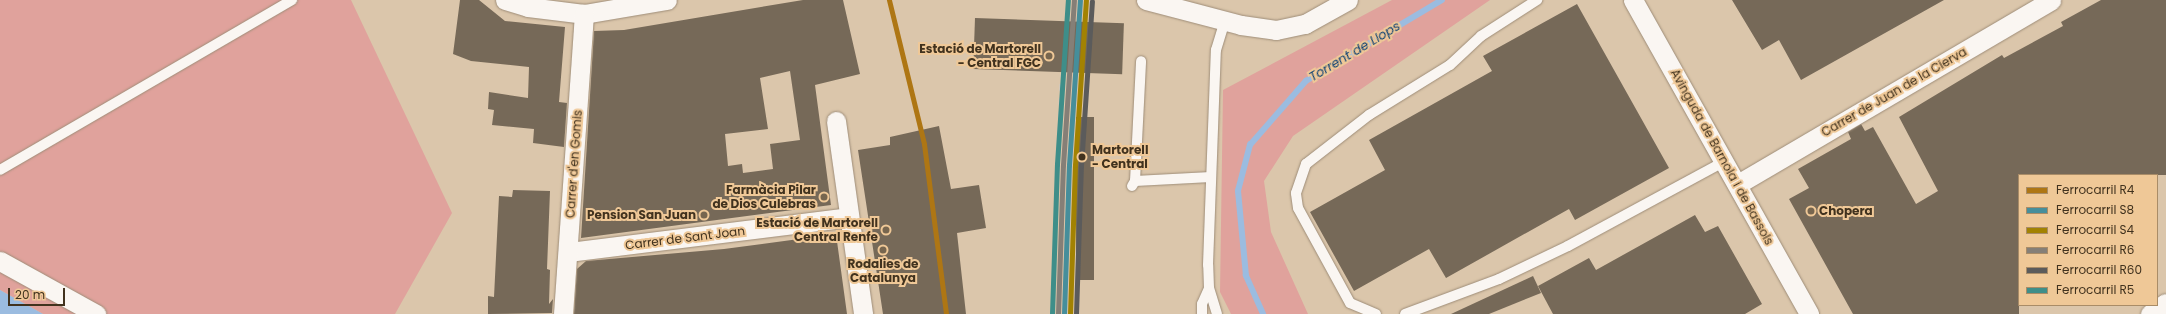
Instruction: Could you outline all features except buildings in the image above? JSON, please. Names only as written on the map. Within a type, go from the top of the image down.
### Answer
[{"type":"street","points":[[506,0],[528,8],[584,14],[609,6],[668,0]]},
{"type":"street","points":[[1146,0],[1225,21],[1267,30],[1288,29],[1320,18],[1348,0]]},
{"type":"street","name":"Avinguda de Barnola i de Bassols","points":[[1633,0],[1738,184],[1809,314]]},
{"type":"street","name":"Carrer de Juan de la Cierva","points":[[1738,184],[2051,0]]},
{"type":"street","name":"Carrer d'en Gomis","points":[[563,314],[569,252],[584,14]]},
{"type":"street","points":[[836,121],[863,314]]},
{"type":"street","name":"Carrer de Sant Joan","points":[[569,252],[849,217]]},
{"type":"street","points":[[0,261],[96,314]]},
{"type":"street","points":[[2150,314],[2166,303]]},
{"type":"lane","points":[[0,170],[292,0]]},
{"type":"lane","points":[[1376,314],[1350,303],[1298,208],[1296,193],[1306,164],[1369,115],[1450,65],[1481,36],[1537,0]]},
{"type":"lane","points":[[1217,314],[1209,288],[1211,177],[1216,50],[1225,21]]},
{"type":"lane","points":[[1141,61],[1133,184],[1211,177]]},
{"type":"lane","points":[[1405,314],[1499,279],[1561,249],[1725,161]]},
{"type":"lane","points":[[1202,314],[1202,304],[1209,288]]},
{"type":"shaded area","points":[[0,0],[351,0],[452,213],[395,314],[43,314],[0,290]]},
{"type":"shaded area","points":[[1392,0],[1490,0],[1293,136],[1264,181],[1271,232],[1308,314],[1231,314],[1220,292],[1223,90]]},
{"type":"water","points":[[0,290],[43,314],[0,314]]},
{"type":"waterway","name":"Torrent de Llops","points":[[1263,314],[1246,276],[1238,191],[1250,145],[1306,81],[1442,0]]},
{"type":"railway","points":[[1052,314],[1061,76]]},
{"type":"rail line","name":"R4","points":[[889,0],[924,144],[946,314]]},
{"type":"rail line","name":"R5","points":[[1052,314],[1057,164],[1068,0]]},
{"type":"rail line","name":"R6","points":[[1058,314],[1063,165],[1074,0]]},
{"type":"rail line","name":"S8","points":[[1064,314],[1069,165],[1080,0]]},
{"type":"rail line","name":"S4","points":[[1070,314],[1075,165],[1086,0]]},
{"type":"rail line","name":"R60","points":[[1076,314],[1081,166],[1092,1]]},
{"type":"place","name":"Estació de Martorell - Central FGC","points":[[1049,56]]},
{"type":"place","name":"Martorell - Central","points":[[1082,157]]},
{"type":"place","name":"Farmàcia Pilar de Dios Culebras","points":[[824,197]]},
{"type":"place","name":"Chopera","points":[[1811,211]]},
{"type":"place","name":"Pension San Juan","points":[[704,215]]},
{"type":"place","name":"Estació de Martorell Central Renfe","points":[[886,230]]},
{"type":"place","name":"Rodalies de Catalunya","points":[[883,250]]}]
